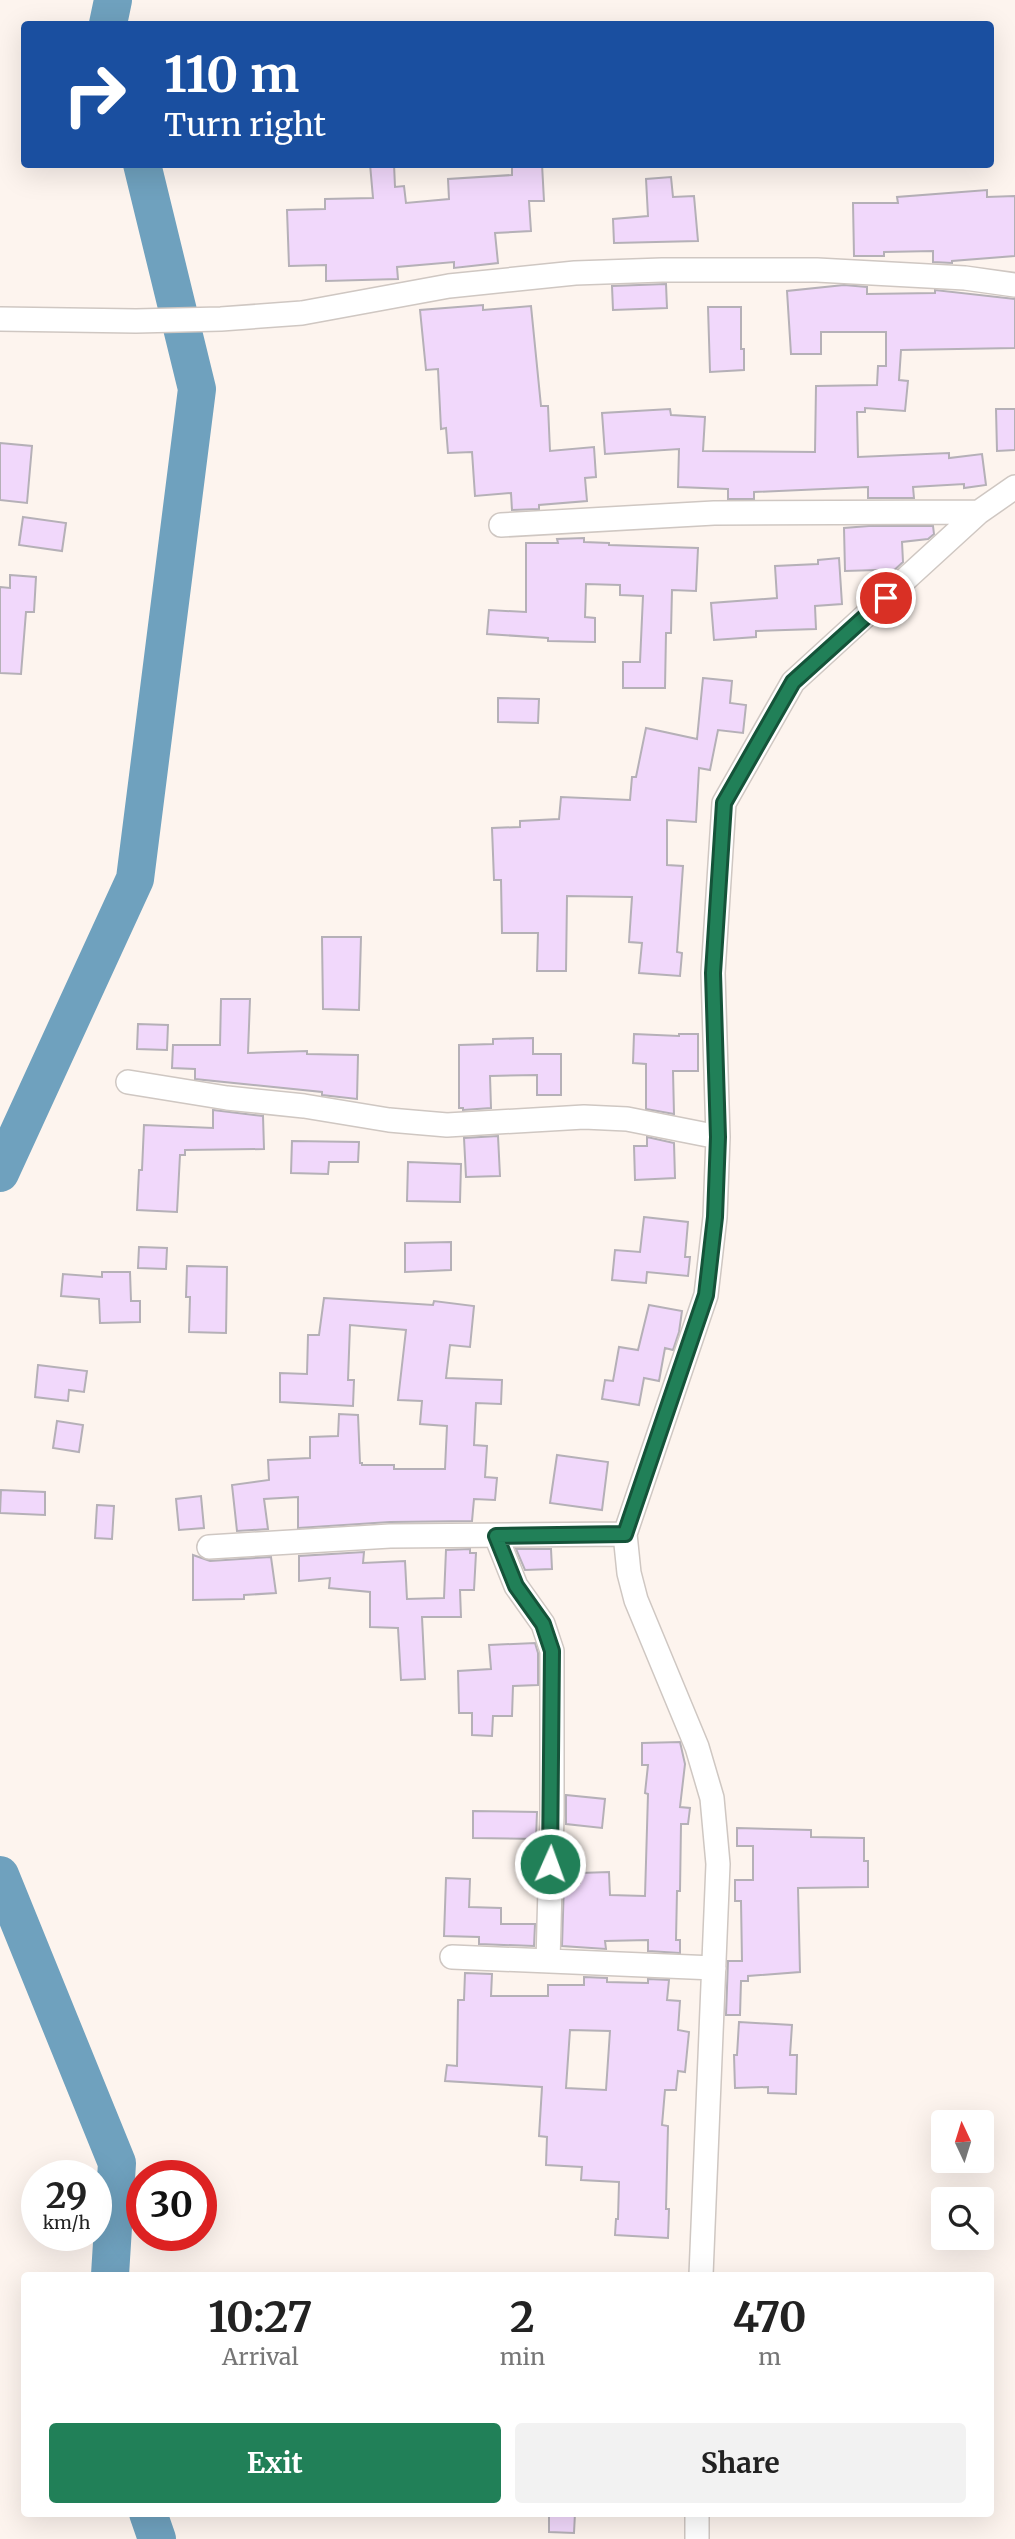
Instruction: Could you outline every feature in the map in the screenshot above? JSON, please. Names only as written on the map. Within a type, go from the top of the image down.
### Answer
[{"type":"street","points":[[0,319],[221,319],[302,313],[449,286],[575,273],[662,270],[817,270],[965,278],[1015,285]]},
{"type":"street","points":[[701,2272],[718,1864],[712,1798],[697,1747],[636,1600],[629,1573],[625,1534],[706,1295],[715,1217],[718,1137],[713,973],[724,803],[793,682],[979,512],[1015,487]]},
{"type":"street","points":[[501,525],[713,513],[979,512]]},
{"type":"street","points":[[128,1082],[389,1120],[447,1125],[595,1117],[627,1119],[718,1137]]},
{"type":"street","points":[[209,1547],[390,1536],[625,1534]]},
{"type":"street","points":[[496,1536],[516,1586],[543,1624],[552,1651],[552,1815],[548,1961]]},
{"type":"street","points":[[452,1957],[714,1968]]},
{"type":"street","points":[[697,2517],[697,2539]]},
{"type":"building","points":[[370,168],[394,168],[395,187],[404,186],[406,203],[449,199],[448,179],[512,175],[512,168],[542,168],[544,201],[529,201],[531,231],[495,233],[498,263],[454,268],[454,262],[397,267],[398,279],[326,281],[326,265],[289,266],[287,210],[325,209],[325,199],[373,198]]},
{"type":"building","points":[[671,177],[673,197],[694,196],[698,241],[614,243],[613,219],[648,216],[646,179]]},
{"type":"building","points":[[987,190],[987,197],[1015,196],[1015,256],[952,263],[933,262],[933,251],[854,256],[853,203],[898,203],[897,197]]},
{"type":"building","points":[[666,284],[667,308],[613,310],[612,286]]},
{"type":"building","points":[[844,285],[867,287],[867,294],[935,293],[935,290],[1015,299],[1015,348],[901,350],[899,380],[908,381],[905,411],[865,408],[865,412],[857,412],[858,457],[949,453],[949,458],[982,454],[986,485],[964,488],[964,484],[913,487],[914,498],[868,498],[868,487],[754,492],[754,499],[728,499],[728,489],[678,487],[679,449],[605,454],[602,413],[670,409],[671,415],[705,417],[703,451],[815,452],[816,386],[877,385],[878,366],[886,366],[886,332],[821,332],[821,354],[791,354],[787,291]]},
{"type":"building","points":[[483,305],[483,310],[531,306],[541,406],[548,406],[550,451],[594,447],[596,477],[585,478],[587,501],[539,505],[539,509],[512,510],[511,493],[475,496],[472,452],[448,453],[446,428],[441,429],[438,369],[426,370],[420,310]]},
{"type":"building","points":[[708,307],[741,307],[744,370],[710,372]]},
{"type":"building","points":[[996,409],[1015,409],[1015,450],[997,451]]},
{"type":"building","points":[[0,443],[32,446],[27,503],[0,500]]},
{"type":"building","points":[[23,517],[66,523],[62,551],[19,545]]},
{"type":"building","points":[[933,526],[934,534],[928,539],[902,542],[903,562],[890,574],[877,575],[877,570],[845,571],[844,528]]},
{"type":"building","points":[[584,538],[584,542],[609,545],[698,548],[696,591],[672,590],[671,633],[666,633],[665,688],[623,688],[623,662],[640,662],[643,596],[620,595],[620,585],[586,584],[585,617],[595,618],[595,642],[548,641],[548,638],[487,634],[489,610],[526,612],[526,543],[558,543],[557,539]]},
{"type":"building","points":[[839,558],[842,604],[815,606],[816,629],[756,631],[756,637],[714,640],[711,603],[777,598],[775,566],[818,564],[818,560]]},
{"type":"building","points":[[10,575],[36,577],[34,612],[26,612],[21,674],[0,673],[0,587],[10,588]]},
{"type":"building","points":[[703,678],[732,681],[730,703],[746,705],[743,733],[718,730],[710,770],[699,768],[696,822],[667,820],[667,865],[683,866],[677,952],[682,953],[680,976],[639,973],[642,943],[629,942],[632,897],[567,896],[566,971],[537,971],[538,933],[502,933],[501,880],[494,880],[492,828],[520,827],[520,821],[559,819],[561,797],[630,800],[632,777],[636,777],[646,728],[697,739]]},
{"type":"building","points":[[498,698],[539,699],[538,723],[498,722]]},
{"type":"building","points":[[322,937],[361,937],[359,1010],[323,1009]]},
{"type":"building","points":[[221,999],[250,999],[248,1053],[307,1051],[307,1054],[358,1055],[357,1099],[322,1095],[322,1092],[195,1079],[195,1069],[172,1068],[173,1045],[220,1045]]},
{"type":"building","points":[[138,1024],[168,1025],[167,1050],[137,1049]]},
{"type":"building","points":[[634,1034],[698,1034],[698,1071],[673,1071],[674,1114],[646,1109],[646,1064],[633,1063]]},
{"type":"building","points":[[533,1038],[533,1054],[561,1054],[561,1095],[537,1095],[537,1075],[490,1076],[491,1108],[459,1108],[459,1045],[493,1044],[493,1039]]},
{"type":"building","points":[[213,1110],[263,1116],[264,1149],[185,1150],[185,1155],[180,1155],[177,1212],[137,1210],[144,1125],[213,1128]]},
{"type":"building","points":[[498,1136],[500,1176],[466,1177],[464,1138]]},
{"type":"building","points":[[647,1137],[674,1143],[675,1178],[635,1180],[634,1146],[647,1146]]},
{"type":"building","points":[[292,1141],[359,1142],[358,1162],[329,1162],[328,1174],[291,1173]]},
{"type":"building","points":[[408,1162],[461,1164],[460,1202],[407,1201]]},
{"type":"building","points":[[644,1217],[688,1222],[685,1257],[690,1257],[688,1276],[647,1272],[646,1283],[612,1280],[615,1250],[640,1252]]},
{"type":"building","points":[[451,1242],[451,1270],[405,1272],[405,1243]]},
{"type":"building","points":[[139,1247],[167,1248],[166,1269],[138,1268]]},
{"type":"building","points":[[187,1266],[227,1267],[226,1333],[189,1332]]},
{"type":"building","points":[[102,1272],[130,1272],[131,1301],[140,1301],[140,1322],[100,1323],[99,1299],[61,1296],[63,1274],[102,1277]]},
{"type":"building","points":[[324,1298],[433,1305],[434,1301],[474,1306],[470,1347],[450,1345],[446,1378],[502,1380],[501,1404],[476,1403],[474,1445],[487,1446],[485,1477],[497,1478],[495,1500],[474,1499],[472,1521],[390,1522],[298,1528],[298,1497],[264,1499],[268,1529],[237,1531],[232,1485],[269,1480],[268,1460],[310,1458],[310,1437],[338,1436],[339,1414],[358,1415],[362,1465],[394,1465],[394,1469],[445,1469],[447,1426],[420,1424],[422,1401],[398,1400],[406,1330],[350,1325],[348,1380],[354,1380],[353,1406],[280,1402],[280,1373],[307,1374],[308,1335],[319,1335]]},
{"type":"building","points":[[649,1305],[682,1311],[673,1350],[665,1348],[659,1381],[644,1378],[639,1405],[602,1399],[605,1380],[613,1381],[619,1347],[638,1350]]},
{"type":"building","points":[[38,1365],[87,1371],[84,1392],[69,1390],[68,1401],[35,1397]]},
{"type":"building","points":[[57,1421],[83,1425],[79,1452],[53,1448]]},
{"type":"building","points":[[557,1455],[608,1462],[602,1510],[550,1503]]},
{"type":"building","points":[[1,1490],[45,1492],[45,1515],[0,1513]]},
{"type":"building","points":[[201,1496],[204,1528],[179,1530],[176,1499]]},
{"type":"building","points":[[97,1505],[114,1506],[112,1539],[95,1538]]},
{"type":"building","points":[[470,1549],[470,1553],[476,1553],[474,1590],[460,1590],[461,1617],[422,1617],[425,1679],[401,1680],[398,1628],[370,1627],[370,1592],[329,1588],[330,1578],[299,1581],[299,1556],[364,1552],[363,1563],[405,1561],[407,1599],[444,1598],[446,1550]]},
{"type":"building","points":[[516,1549],[551,1549],[552,1569],[525,1570]]},
{"type":"building","points":[[193,1555],[210,1561],[271,1557],[276,1593],[244,1595],[244,1599],[193,1600]]},
{"type":"building","points":[[535,1643],[538,1653],[538,1685],[513,1686],[512,1716],[493,1716],[492,1736],[472,1735],[472,1713],[459,1713],[458,1671],[491,1669],[489,1645]]},
{"type":"building","points":[[680,1742],[685,1764],[680,1807],[690,1808],[688,1824],[681,1824],[676,1940],[680,1940],[680,1953],[648,1951],[648,1940],[605,1941],[606,1949],[562,1946],[564,1883],[580,1883],[580,1873],[609,1872],[610,1895],[645,1896],[648,1794],[645,1793],[648,1765],[642,1765],[642,1743]]},
{"type":"building","points":[[566,1795],[605,1799],[602,1828],[566,1824]]},
{"type":"building","points":[[473,1811],[537,1812],[536,1839],[473,1838]]},
{"type":"building","points":[[737,1828],[811,1830],[811,1837],[864,1838],[864,1861],[868,1861],[868,1887],[798,1888],[800,1972],[748,1976],[748,1981],[741,1981],[740,2015],[726,2015],[728,1961],[742,1961],[741,1901],[735,1901],[735,1880],[753,1880],[753,1846],[737,1846]]},
{"type":"building","points":[[446,1878],[470,1879],[469,1907],[501,1908],[501,1924],[535,1924],[534,1946],[479,1944],[479,1937],[444,1936]]},
{"type":"building","points":[[465,1973],[492,1974],[491,1996],[548,1996],[548,1985],[584,1985],[584,1977],[607,1978],[607,1982],[648,1983],[648,1979],[669,1980],[667,2000],[680,2001],[678,2030],[689,2032],[685,2072],[678,2071],[676,2090],[665,2090],[662,2125],[668,2126],[668,2238],[615,2235],[619,2182],[581,2180],[582,2167],[546,2165],[547,2137],[539,2136],[542,2087],[445,2081],[447,2065],[457,2066],[458,2000],[464,2000]],"holes":[[[570,2030],[610,2031],[606,2090],[566,2088]]]},
{"type":"building","points":[[739,2022],[792,2025],[790,2055],[797,2055],[796,2094],[768,2093],[768,2087],[735,2088],[734,2055],[737,2055]]},
{"type":"building","points":[[549,2517],[575,2517],[574,2533],[549,2532]]},
{"type":"waterway","points":[[109,21],[113,0]]},
{"type":"waterway","points":[[0,1173],[135,879],[197,389],[143,168]]},
{"type":"waterway","points":[[0,1875],[117,2163],[110,2272]]},
{"type":"waterway","points":[[149,2517],[157,2539]]},
{"type":"route","points":[[550,1864],[552,1651],[543,1624],[516,1586],[496,1536],[625,1534],[706,1295],[715,1217],[718,1137],[713,973],[724,803],[793,682],[886,598]]}]
